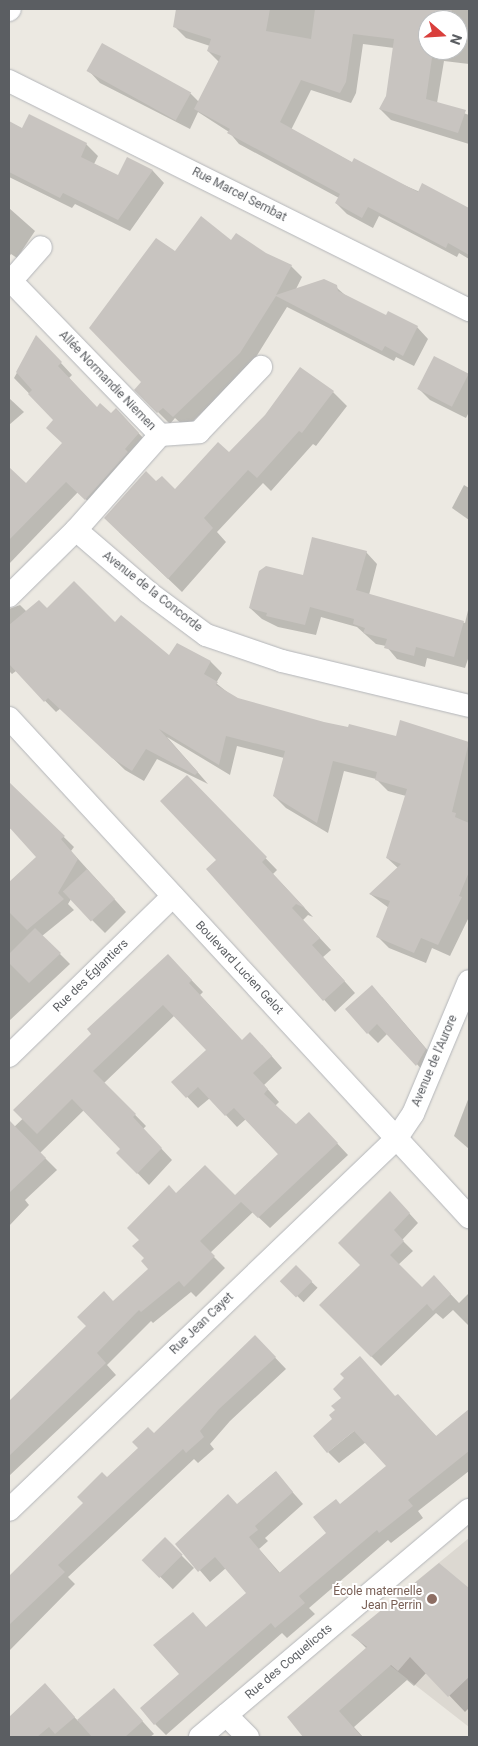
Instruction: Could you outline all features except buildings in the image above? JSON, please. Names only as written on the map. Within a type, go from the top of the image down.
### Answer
[{"type":"street","name":"Rue Marcel Sembat","points":[[9,81],[469,310]]},
{"type":"street","points":[[10,282],[41,247]]},
{"type":"street","name":"Allée Normandie Niemen","points":[[10,282],[160,435],[76,530]]},
{"type":"street","points":[[160,435],[199,432],[262,367]]},
{"type":"street","points":[[9,596],[76,530]]},
{"type":"street","name":"Avenue de la Concorde","points":[[76,530],[148,592],[206,635],[282,661],[469,706]]},
{"type":"street","name":"Boulevard Lucien Gelot","points":[[9,718],[469,1217]]},
{"type":"street","name":"Rue des Églantiers","points":[[9,1056],[172,896]]},
{"type":"street","name":"Avenue de l'Aurore","points":[[396,1139],[414,1114],[469,981]]},
{"type":"street","name":"Rue Jean Cayet","points":[[9,1510],[396,1139]]},
{"type":"street","name":"Rue des Coquelicots","points":[[200,1737],[469,1510]]},
{"type":"street","points":[[226,1715],[248,1737]]},
{"type":"shaded area","name":"École maternelle Jean Perrin","points":[[469,1538],[469,1727],[351,1635]]},
{"type":"place","name":"École maternelle Jean Perrin","points":[[432,1599]]}]
